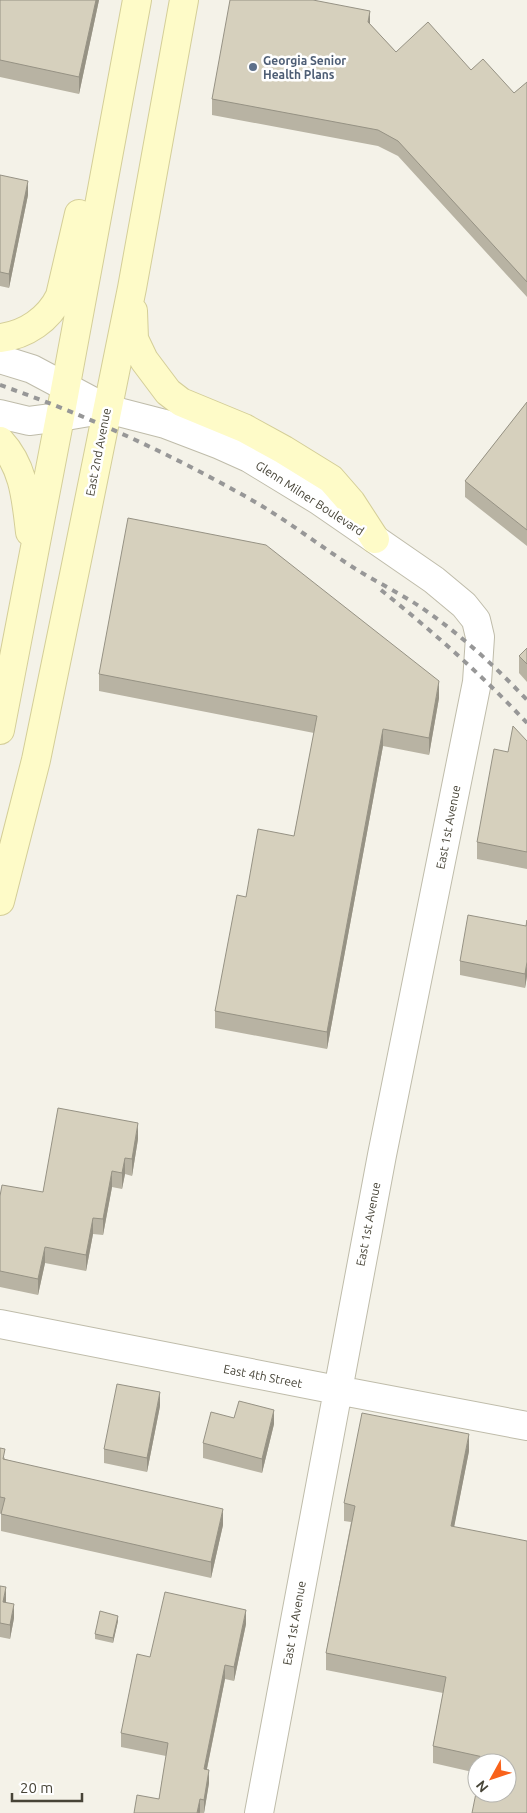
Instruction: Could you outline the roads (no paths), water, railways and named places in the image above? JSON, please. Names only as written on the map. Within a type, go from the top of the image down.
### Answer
[{"type":"main road","points":[[0,730],[137,0]]},
{"type":"main road","name":"East 2nd Avenue","points":[[0,901],[36,760],[76,565],[132,288],[184,0]]},
{"type":"main road","points":[[0,338],[24,332],[49,314],[54,308],[60,296],[82,201],[104,176]]},
{"type":"main road","points":[[132,288],[134,339],[144,360],[168,392],[181,402],[244,428],[330,479],[351,502],[375,539]]},
{"type":"main road","points":[[0,441],[9,451],[20,473],[27,504],[33,555]]},
{"type":"street","name":"Glenn Milner Boulevard","points":[[0,359],[32,369],[107,408],[172,426],[248,458],[318,500],[434,580],[464,605],[476,620],[480,637]]},
{"type":"street","name":"Glenn Milner Boulevard","points":[[0,414],[29,420],[60,417],[107,408]]},
{"type":"street","name":"East 1st Avenue","points":[[259,1813],[382,1155],[477,682],[480,637]]},
{"type":"street","name":"East 4th Street","points":[[0,1324],[527,1426]]},
{"type":"railway","points":[[0,385],[66,410],[131,438],[195,469],[257,503],[351,566],[436,618],[477,651],[527,700]]},
{"type":"railway","points":[[381,590],[456,654],[527,723]]},
{"type":"place","name":"Georgia Senior Health Plans","points":[[253,67]]}]
